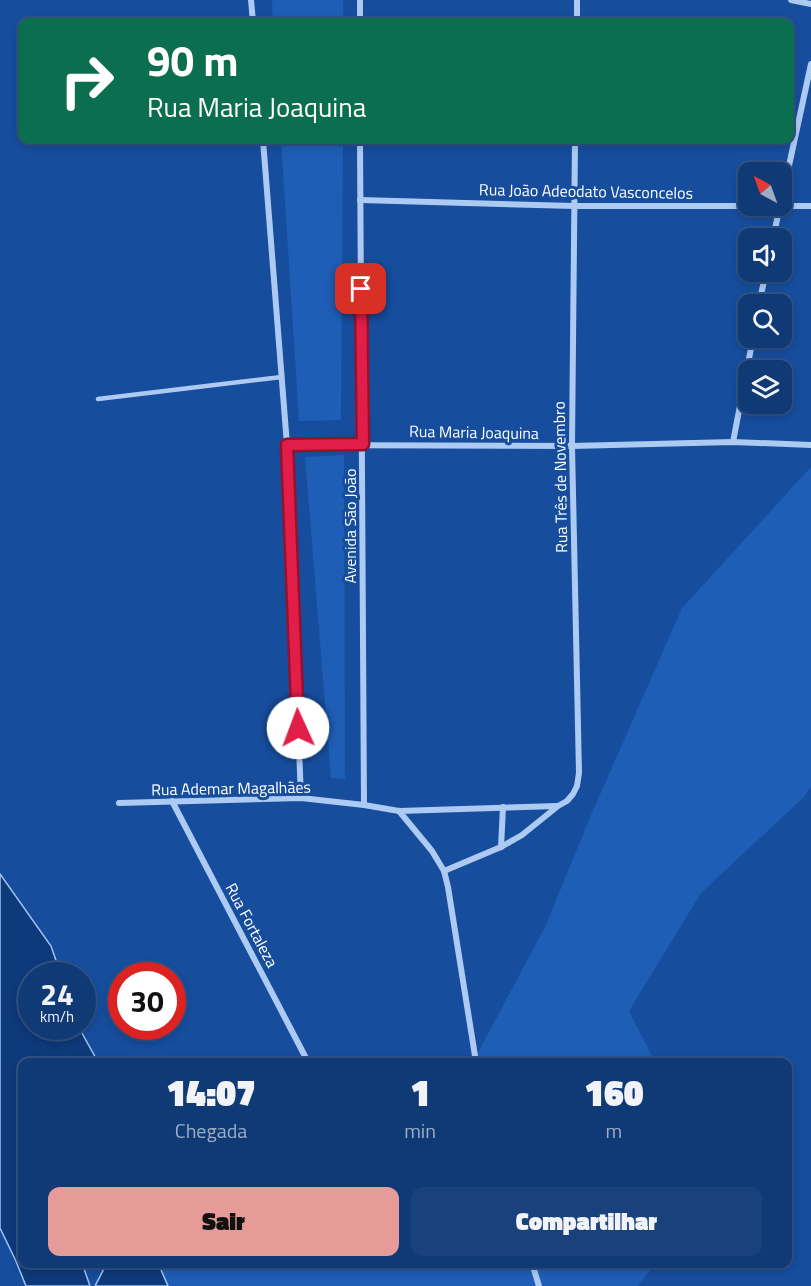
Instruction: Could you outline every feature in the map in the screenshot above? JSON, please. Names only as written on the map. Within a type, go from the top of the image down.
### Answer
[{"type":"street","points":[[251,0],[253,18]]},
{"type":"street","points":[[360,0],[360,18]]},
{"type":"street","points":[[577,0],[577,18]]},
{"type":"street","points":[[791,0],[811,4]]},
{"type":"street","points":[[794,143],[811,64]]},
{"type":"street","points":[[263,144],[287,445],[301,798]]},
{"type":"street","name":"Avenida São João","points":[[360,144],[364,805]]},
{"type":"street","name":"Rua Três de Novembro","points":[[444,871],[501,847],[522,835],[567,801],[577,786],[579,773],[572,447],[575,144]]},
{"type":"street","points":[[790,162],[794,144]]},
{"type":"street","name":"Rua João Adeodato Vasconcelos","points":[[360,200],[575,206],[738,206]]},
{"type":"street","name":"Rua João Adeodato Vasconcelos","points":[[792,206],[811,206]]},
{"type":"street","points":[[733,441],[751,348]]},
{"type":"street","name":"Rua Maria Joaquina","points":[[287,445],[572,447],[733,441],[811,445]]},
{"type":"street","name":"Rua Ademar Magalhães","points":[[119,803],[301,798],[399,811],[558,806]]},
{"type":"street","name":"Rua Fortaleza","points":[[172,801],[306,1058]]},
{"type":"street","points":[[501,847],[504,807]]},
{"type":"street","points":[[399,811],[432,851],[444,871],[475,1058]]},
{"type":"street","points":[[534,1268],[539,1286]]},
{"type":"lane","points":[[98,399],[282,377]]},
{"type":"shaded area","points":[[272,0],[343,0],[343,18],[273,18]]},
{"type":"shaded area","points":[[281,144],[343,144],[341,420],[299,421]]},
{"type":"shaded area","points":[[344,455],[345,779],[331,778],[305,457]]},
{"type":"shaded area","points":[[811,467],[811,787],[804,797],[701,893],[629,1011],[653,1058],[475,1058],[545,927],[591,815],[682,608]]},
{"type":"shaded area","points":[[0,874],[51,946],[57,962],[18,962],[18,1040],[86,1040],[96,1058],[18,1058],[18,1266],[0,1228]]},
{"type":"shaded area","points":[[19,1268],[84,1268],[90,1286],[26,1286]]},
{"type":"shaded area","points":[[104,1268],[160,1268],[168,1286],[95,1286]]},
{"type":"shaded area","points":[[160,1268],[650,1268],[638,1286],[168,1286]]},
{"type":"route","points":[[298,728],[287,445],[363,444],[361,289]]}]
